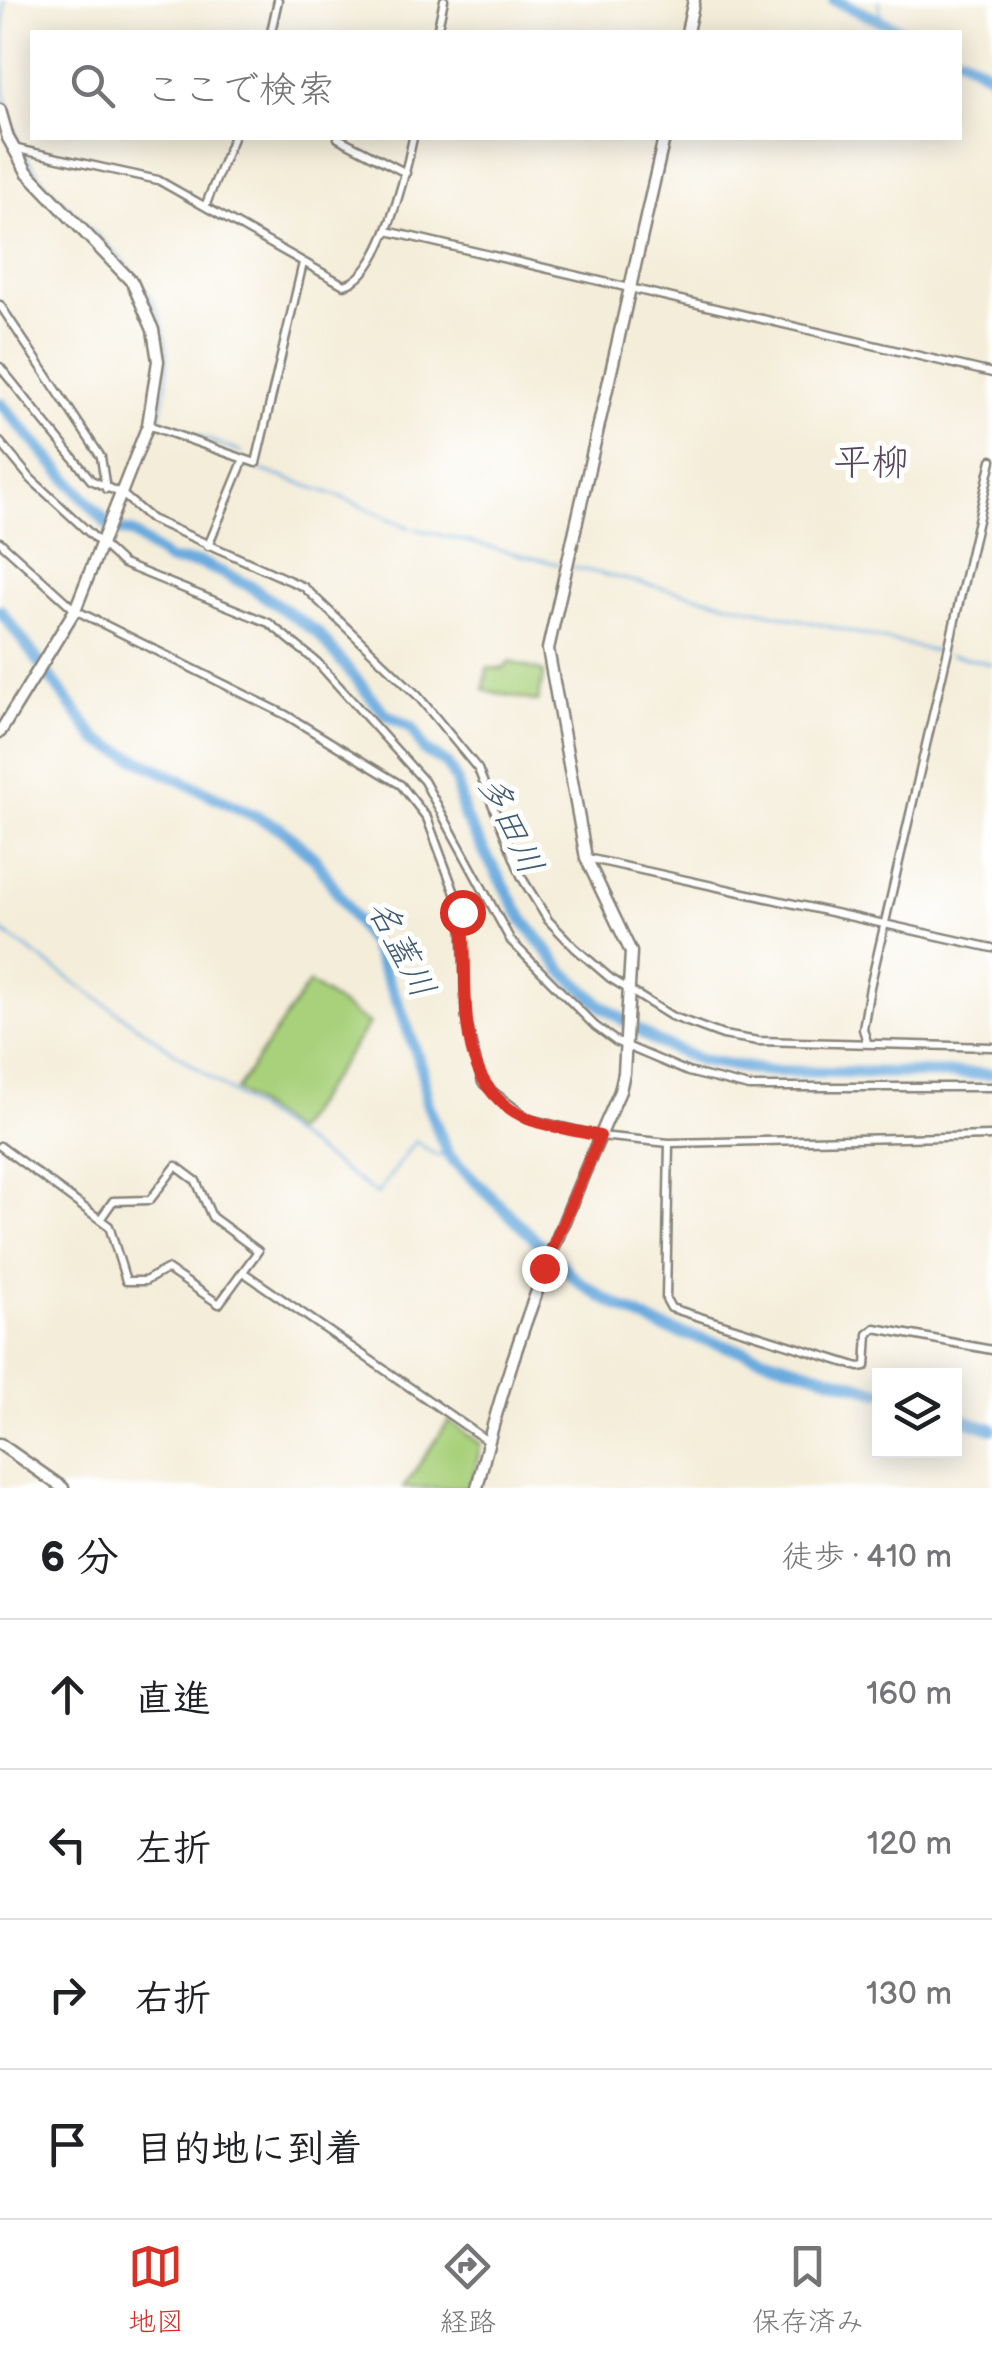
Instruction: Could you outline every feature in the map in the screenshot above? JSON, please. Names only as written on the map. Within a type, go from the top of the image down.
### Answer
[{"type":"street","points":[[270,30],[278,0]]},
{"type":"street","points":[[437,30],[444,0]]},
{"type":"street","points":[[687,30],[694,0]]},
{"type":"street","points":[[0,110],[12,144],[28,172],[119,266],[142,298],[158,361],[148,425],[76,610],[0,732]]},
{"type":"street","points":[[206,204],[232,140]]},
{"type":"street","points":[[342,140],[406,173]]},
{"type":"street","points":[[12,144],[158,180],[206,204],[302,263],[350,285],[387,231],[414,140]]},
{"type":"street","points":[[478,1488],[512,1357],[552,1244],[620,1092],[633,967],[627,938],[586,858],[548,649],[626,289],[663,140]]},
{"type":"street","points":[[387,231],[992,374]]},
{"type":"street","points":[[148,425],[256,463],[302,263]]},
{"type":"street","points":[[0,305],[101,457],[106,488]]},
{"type":"street","points":[[0,367],[91,480],[151,519],[304,587],[448,728],[478,768],[522,878],[548,920],[630,993],[671,1016],[723,1035],[805,1044],[992,1047]]},
{"type":"street","points":[[0,442],[31,479],[104,540],[123,564],[270,623],[317,662],[424,780],[511,941],[595,1026],[688,1072],[749,1086],[992,1087]]},
{"type":"street","points":[[208,546],[244,459]]},
{"type":"street","points":[[866,1042],[863,1029],[885,924],[992,460]]},
{"type":"street","points":[[0,542],[76,610],[286,714],[401,785],[427,818],[462,912],[466,1019],[482,1083],[529,1119],[600,1136],[669,1143],[992,1136]]},
{"type":"street","points":[[586,858],[992,948]]},
{"type":"street","points":[[669,1143],[666,1299],[671,1308],[859,1368],[866,1366],[868,1334],[876,1328],[992,1350]]},
{"type":"street","points":[[0,1158],[3,1148],[101,1218],[113,1233],[126,1280],[145,1281],[167,1269],[219,1304],[257,1248],[212,1218],[196,1180],[176,1166],[150,1200],[113,1202],[101,1218]]},
{"type":"street","points":[[243,1272],[489,1442]]},
{"type":"street","points":[[0,1444],[63,1488]]},
{"type":"green space","points":[[510,662],[544,672],[538,702],[484,690],[487,668],[503,669]]},
{"type":"green space","points":[[309,983],[369,1024],[294,1132],[236,1090]]},
{"type":"green space","points":[[449,1421],[481,1444],[471,1488],[403,1488]]},
{"type":"waterway","points":[[4,0],[4,91],[19,146]]},
{"type":"waterway","points":[[834,0],[901,30]]},
{"type":"waterway","points":[[879,0],[881,22]]},
{"type":"waterway","points":[[962,58],[992,75]]},
{"type":"waterway","points":[[23,153],[49,187],[130,268],[150,296],[163,330],[167,370],[159,421],[242,453]]},
{"type":"waterway","name":"多田川","points":[[0,403],[111,528],[132,533],[169,561],[201,563],[250,586],[318,633],[385,714],[412,728],[425,751],[446,763],[456,780],[465,818],[524,921],[563,971],[601,1005],[655,1041],[700,1060],[767,1071],[992,1074]]},
{"type":"waterway","points":[[249,466],[341,497],[410,528]]},
{"type":"waterway","points":[[416,529],[558,564]]},
{"type":"waterway","points":[[572,567],[943,653]]},
{"type":"waterway","name":"名蓋川","points":[[0,610],[97,740],[280,828],[316,860],[372,945],[399,1005],[422,1069],[427,1103],[448,1155],[577,1280],[603,1298],[661,1327],[872,1390]]},
{"type":"waterway","points":[[951,655],[992,664]]},
{"type":"waterway","points":[[0,930],[377,1194],[415,1141],[437,1156],[448,1155]]},
{"type":"waterway","name":"名蓋川","points":[[962,1420],[992,1429]]},
{"type":"district","name":"平柳","points":[[871,463]]},
{"type":"route","points":[[462,912],[467,1028],[485,1088],[529,1119],[600,1136],[570,1198],[544,1268]]}]
